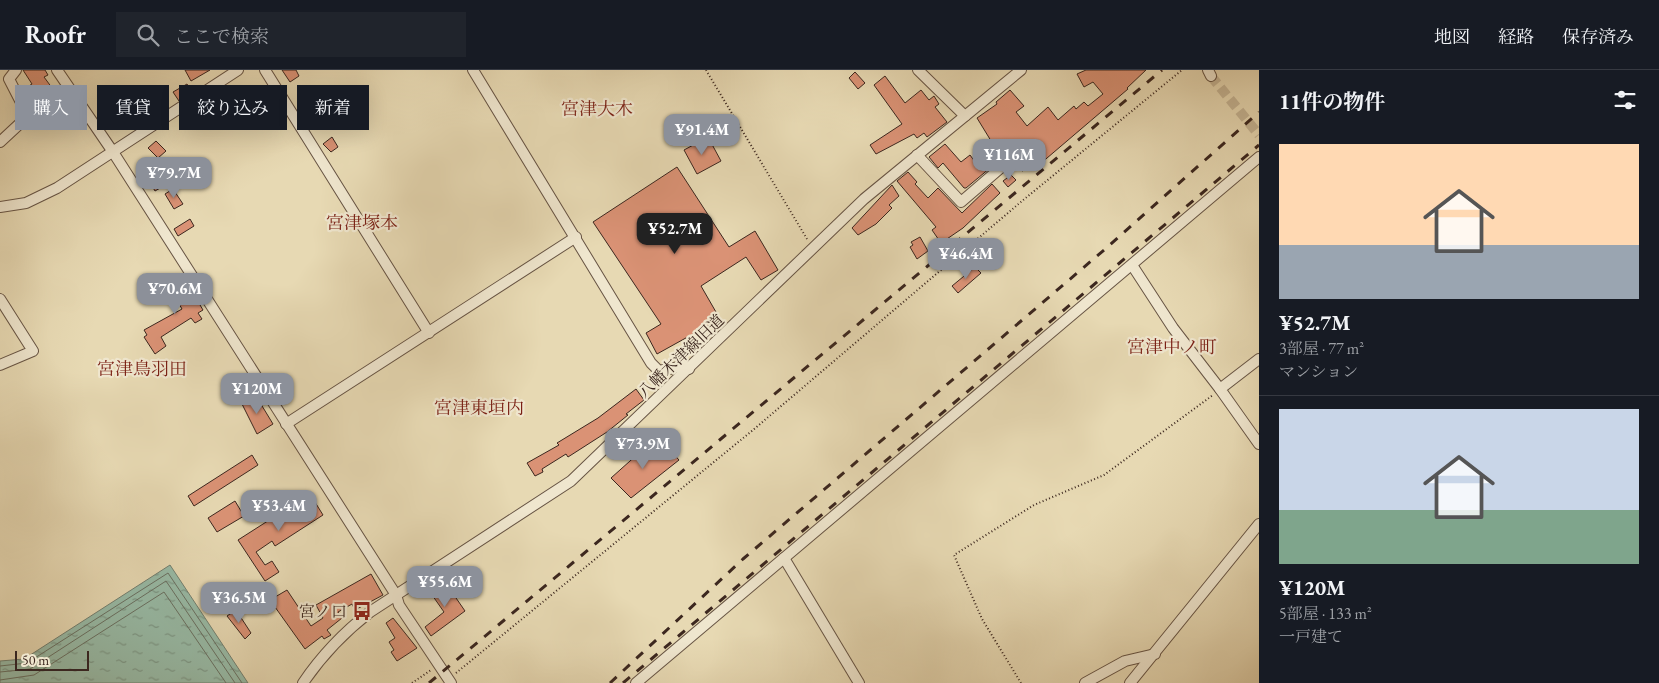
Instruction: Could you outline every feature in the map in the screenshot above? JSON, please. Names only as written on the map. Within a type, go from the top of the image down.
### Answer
[{"type":"street","points":[[0,142],[28,116],[8,79],[16,70]]},
{"type":"street","points":[[57,70],[114,152],[396,595],[399,605],[450,681]]},
{"type":"street","points":[[0,207],[18,206],[34,200],[114,152],[238,70]]},
{"type":"street","points":[[265,70],[429,333]]},
{"type":"street","points":[[473,70],[656,369],[662,371],[684,366],[689,369]]},
{"type":"street","points":[[918,70],[965,116]]},
{"type":"street","name":"八幡木津線旧道","points":[[304,683],[328,649],[348,630],[396,595],[571,481],[814,250],[864,199],[1021,70]]},
{"type":"street","points":[[917,155],[961,202],[1004,165]]},
{"type":"street","points":[[636,683],[1259,157]]},
{"type":"street","points":[[286,424],[576,237]]},
{"type":"street","points":[[1132,265],[1173,328],[1259,444]]},
{"type":"street","points":[[0,299],[33,351],[0,365]]},
{"type":"street","points":[[1220,389],[1259,359]]},
{"type":"street","points":[[1130,683],[1259,524]]},
{"type":"street","points":[[784,558],[859,683]]},
{"type":"street","points":[[1085,683],[1124,661],[1155,654]]},
{"type":"path","points":[[706,70],[814,250]]},
{"type":"path","points":[[450,681],[1182,70]]},
{"type":"path","points":[[1021,683],[982,619],[954,555],[1034,505],[1104,476],[1220,389]]},
{"type":"path","points":[[412,683],[438,664]]},
{"type":"water","points":[[170,565],[248,683],[0,683],[0,661],[24,659]]},
{"type":"building","points":[[23,70],[45,70],[48,75],[44,77],[50,85],[30,85],[32,84]]},
{"type":"building","points":[[185,70],[210,70],[191,81]]},
{"type":"building","points":[[282,70],[296,70],[299,76],[290,82]]},
{"type":"building","points":[[1086,70],[1146,70],[1128,89],[1040,164],[1022,171],[1016,156],[1010,148],[995,161],[989,154],[996,149],[977,118],[997,104],[996,102],[1010,90],[1024,106],[1016,112],[1027,126],[1048,107],[1058,120],[1074,106],[1076,109],[1084,102],[1088,106],[1103,94],[1093,82],[1084,87],[1077,74]]},
{"type":"building","points":[[855,72],[865,83],[858,89],[849,78]]},
{"type":"building","points":[[885,76],[905,103],[921,90],[929,100],[934,96],[939,104],[935,107],[947,122],[927,137],[924,133],[917,138],[914,134],[876,154],[870,145],[902,124],[874,85]]},
{"type":"building","points":[[179,89],[179,101],[173,92]]},
{"type":"building","points":[[332,137],[338,147],[331,152],[323,144]]},
{"type":"building","points":[[708,137],[721,161],[697,174],[684,150]]},
{"type":"building","points":[[156,141],[166,151],[158,158],[148,148]]},
{"type":"building","points":[[945,144],[961,162],[970,155],[978,166],[984,161],[990,168],[964,188],[943,163],[938,168],[929,157]]},
{"type":"building","points":[[677,167],[729,247],[755,231],[778,270],[761,280],[746,257],[701,286],[720,319],[657,354],[646,333],[661,324],[593,222]]},
{"type":"building","points":[[157,168],[167,184],[155,191],[146,175]]},
{"type":"building","points":[[908,172],[917,182],[915,184],[928,198],[938,188],[962,213],[992,184],[1000,193],[963,228],[941,243],[932,230],[936,227],[897,181]]},
{"type":"building","points":[[1011,175],[1016,180],[1008,187],[1003,181]]},
{"type":"building","points":[[892,185],[899,196],[889,205],[892,208],[876,224],[858,235],[852,228]]},
{"type":"building","points":[[173,189],[183,204],[174,209],[165,194]]},
{"type":"building","points":[[190,219],[194,226],[178,236],[174,229]]},
{"type":"building","points":[[920,237],[928,251],[917,259],[910,247],[913,245],[911,242]]},
{"type":"building","points":[[975,267],[981,273],[958,293],[952,286]]},
{"type":"building","points":[[179,278],[181,280],[184,278],[203,310],[198,313],[202,319],[195,323],[191,318],[161,337],[166,346],[155,354],[144,337],[147,335],[144,330],[182,309],[168,285]]},
{"type":"building","points":[[636,389],[644,400],[626,414],[628,415],[607,432],[568,457],[566,454],[542,469],[543,472],[535,476],[527,463],[559,445],[557,443],[598,418]]},
{"type":"building","points":[[256,396],[273,424],[257,434],[242,404]]},
{"type":"building","points":[[649,444],[661,458],[670,450],[679,460],[631,498],[611,478]]},
{"type":"building","points":[[252,455],[258,465],[194,506],[188,496]]},
{"type":"building","points":[[310,494],[323,515],[275,546],[272,541],[256,552],[265,565],[272,561],[279,572],[265,581],[238,540]]},
{"type":"building","points":[[235,501],[244,516],[217,532],[208,518]]},
{"type":"building","points":[[371,574],[383,595],[355,610],[352,604],[338,612],[342,618],[327,630],[331,635],[324,639],[322,636],[305,649],[270,600],[287,590],[311,626],[323,618],[316,605]]},
{"type":"building","points":[[445,582],[465,611],[431,636],[425,627],[444,612],[430,592]]},
{"type":"building","points":[[236,610],[251,633],[245,639],[227,616]]},
{"type":"building","points":[[393,618],[417,648],[397,661],[391,652],[394,650],[389,642],[395,638],[386,623]]},
{"type":"tunnel","points":[[1211,76],[1259,135]]},
{"type":"railway","points":[[429,683],[1162,70]]},
{"type":"railway","points":[[610,683],[743,559],[1104,250],[1259,112]]},
{"type":"railway","points":[[623,683],[1259,145]]},
{"type":"place","name":"宮ノ口","points":[[362,611]]},
{"type":"district","name":"宮津大木","points":[[597,108]]},
{"type":"district","name":"宮津塚本","points":[[362,222]]},
{"type":"district","name":"宮津中ノ町","points":[[1172,346]]},
{"type":"district","name":"宮津鳥羽田","points":[[142,368]]},
{"type":"district","name":"宮津東垣内","points":[[479,407]]}]
